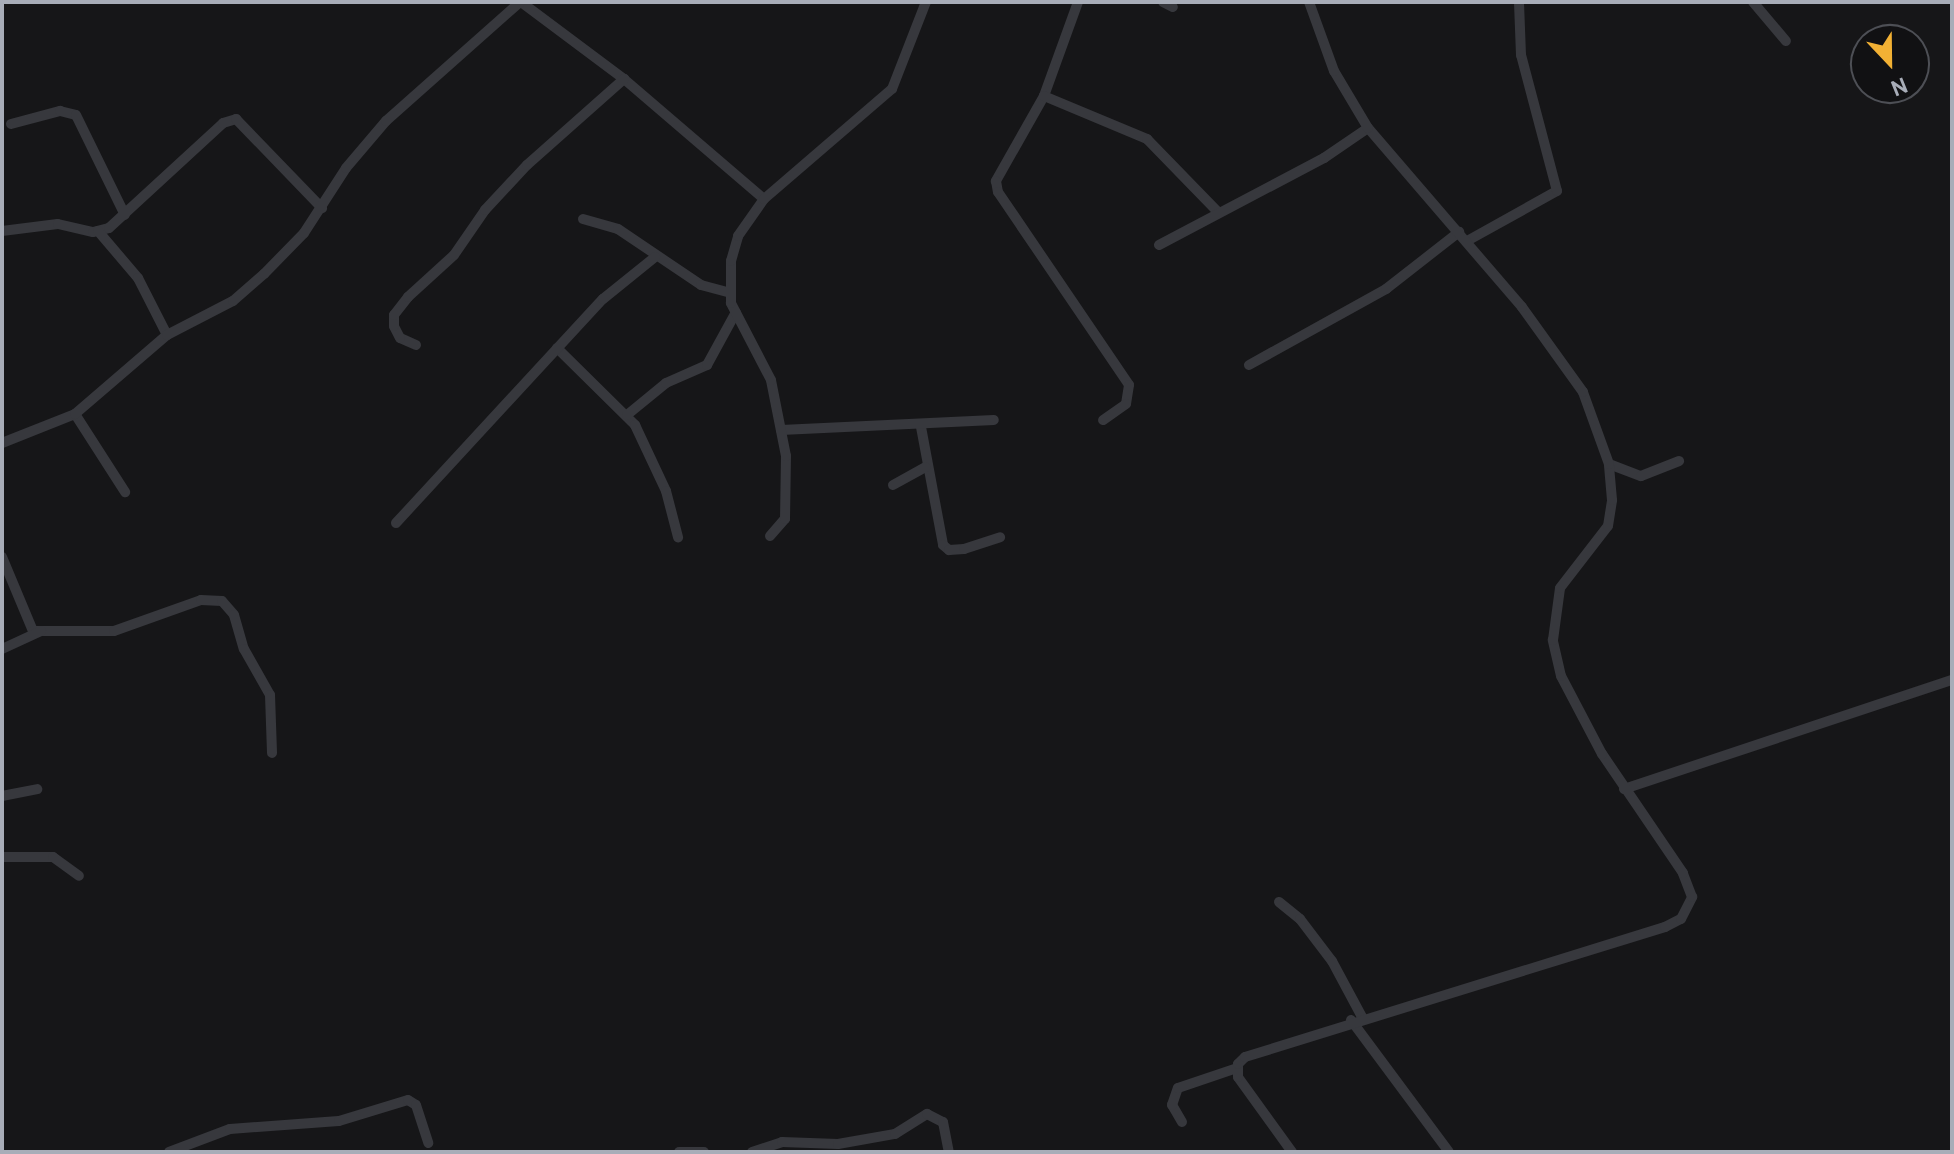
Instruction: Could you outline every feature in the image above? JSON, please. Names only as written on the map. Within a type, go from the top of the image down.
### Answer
[{"type":"street","points":[[2,443],[75,414],[167,335],[233,301],[264,274],[322,208],[346,168],[386,121],[520,2],[624,79],[764,199]]},
{"type":"street","points":[[770,536],[785,519],[787,503],[781,430],[771,380],[736,312],[730,293],[738,236],[764,199],[892,89],[926,2]]},
{"type":"street","points":[[1078,2],[1044,96],[996,181],[998,192],[1129,385],[1126,404],[1103,420]]},
{"type":"street","points":[[1182,1122],[1172,1105],[1178,1088],[1237,1068],[1245,1057],[1357,1018],[1681,919],[1690,909],[1690,886],[1624,789],[1574,705],[1553,640],[1560,588],[1608,526],[1609,464],[1573,373],[1467,241],[1368,128],[1334,71],[1309,2]]},
{"type":"street","points":[[1467,241],[1557,191],[1523,69],[1519,2]]},
{"type":"street","points":[[1753,2],[1786,41]]},
{"type":"street","points":[[416,345],[400,338],[394,326],[394,315],[408,297],[454,255],[485,210],[527,165],[624,79]]},
{"type":"street","points":[[1044,96],[1147,139],[1217,211]]},
{"type":"street","points":[[11,124],[60,111],[76,115],[125,215]]},
{"type":"street","points":[[2,231],[58,224],[103,229],[125,215],[223,123],[236,119],[322,208]]},
{"type":"street","points":[[1159,245],[1217,211],[1324,158],[1368,128]]},
{"type":"street","points":[[583,219],[618,229],[655,257],[701,285],[730,293]]},
{"type":"street","points":[[103,229],[142,284],[167,335]]},
{"type":"street","points":[[1249,365],[1386,289],[1459,232]]},
{"type":"street","points":[[396,523],[603,299],[655,257]]},
{"type":"street","points":[[627,415],[666,383],[707,365],[736,312]]},
{"type":"street","points":[[557,348],[627,415],[646,443],[678,537]]},
{"type":"street","points":[[75,414],[125,492]]},
{"type":"street","points":[[781,430],[921,427],[994,420]]},
{"type":"street","points":[[921,427],[925,467],[943,545],[949,550],[964,549],[1000,537]]},
{"type":"street","points":[[1609,464],[1641,476],[1679,461]]},
{"type":"street","points":[[893,485],[925,467]]},
{"type":"street","points":[[2,557],[33,631],[114,631],[201,600],[222,601],[234,615],[244,649],[270,695],[272,753]]},
{"type":"street","points":[[2,649],[46,629]]},
{"type":"street","points":[[1624,789],[1952,680]]},
{"type":"street","points":[[2,796],[37,789]]},
{"type":"street","points":[[2,857],[57,857],[79,876]]},
{"type":"street","points":[[1279,902],[1300,919],[1332,961],[1357,1018],[1449,1152]]},
{"type":"street","points":[[1237,1068],[1241,1082],[1292,1152]]},
{"type":"street","points":[[169,1152],[230,1129],[339,1121],[408,1100],[416,1105],[428,1143]]},
{"type":"street","points":[[752,1152],[782,1142],[838,1144],[895,1134],[927,1114],[943,1122],[949,1152]]},
{"type":"street","points":[[679,1152],[704,1152]]}]
